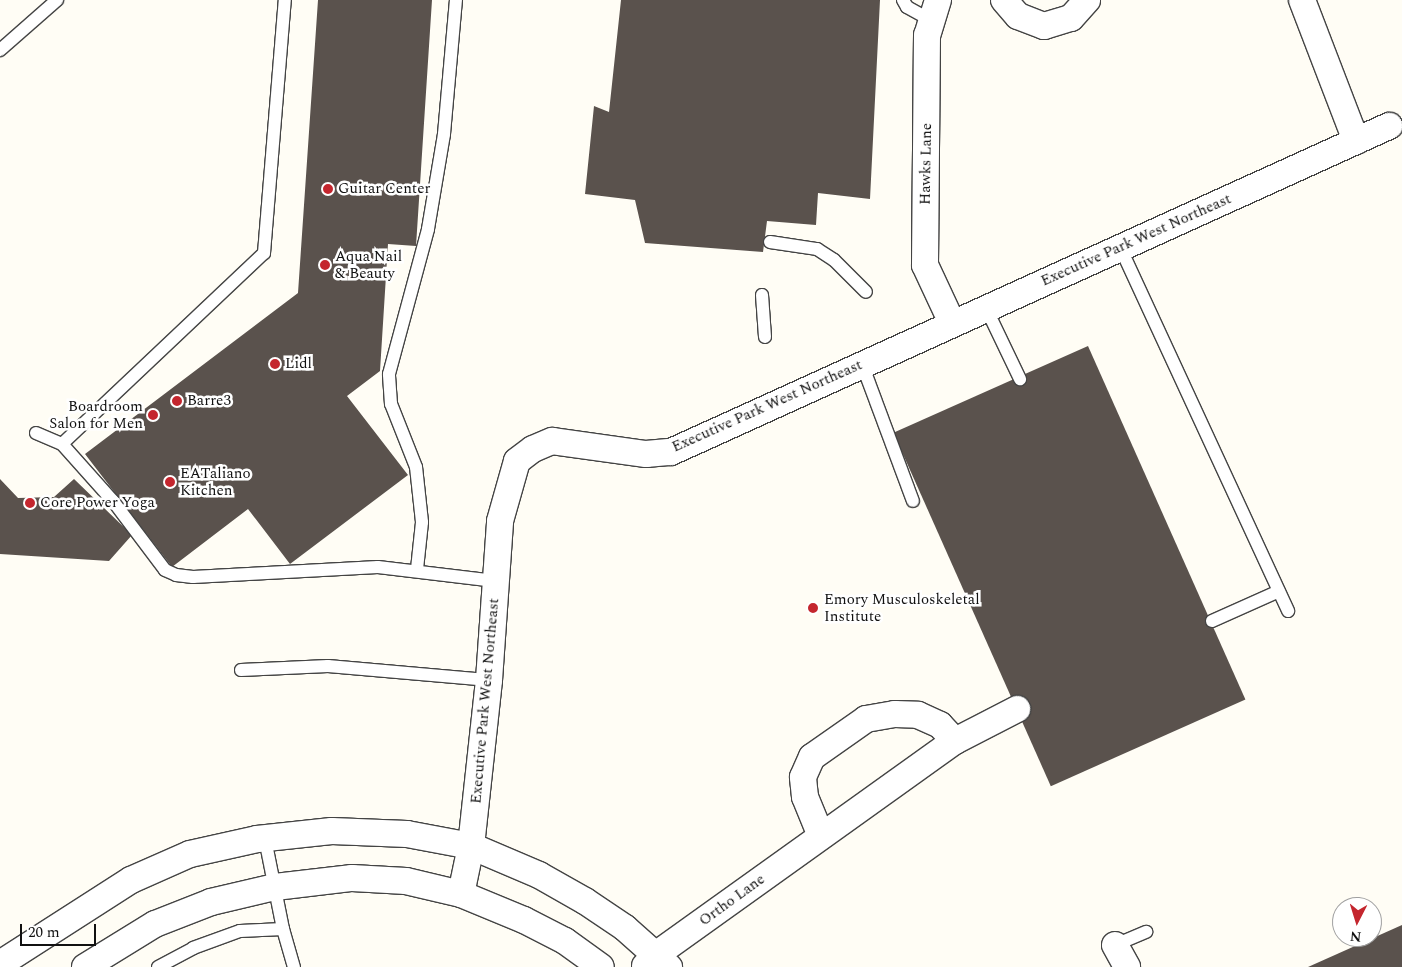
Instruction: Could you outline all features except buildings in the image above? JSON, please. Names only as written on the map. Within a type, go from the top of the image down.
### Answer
[{"type":"street","points":[[1004,0],[1018,16],[1044,26],[1071,18],[1087,0]]},
{"type":"street","points":[[1302,0],[1356,142]]},
{"type":"street","name":"Hawks Lane","points":[[935,11],[928,34],[924,265],[952,323]]},
{"type":"street","name":"Executive Park West Northeast","points":[[461,894],[471,846],[489,680],[500,520],[517,461],[533,449],[552,441],[646,454],[671,452],[1395,123]]},
{"type":"street","name":"Ortho Lane","points":[[657,963],[821,836],[955,741],[1017,709]]},
{"type":"street","points":[[821,836],[804,787],[803,777],[812,757],[866,719],[895,714],[918,716],[940,724],[955,741]]},
{"type":"street","points":[[0,964],[131,880],[190,854],[265,838],[332,831],[407,834],[471,846],[539,875],[585,901],[657,963]]},
{"type":"street","points":[[85,967],[155,924],[211,902],[275,887],[352,878],[406,881],[461,894],[524,920],[565,941],[601,967]]},
{"type":"lane","points":[[0,50],[57,0]]},
{"type":"lane","points":[[62,444],[264,253],[285,0]]},
{"type":"lane","points":[[417,569],[422,522],[416,467],[390,404],[389,374],[428,229],[444,134],[456,0]]},
{"type":"lane","points":[[903,0],[907,7],[935,11]]},
{"type":"lane","points":[[770,242],[817,249],[834,260],[866,292]]},
{"type":"lane","points":[[1120,247],[1288,611]]},
{"type":"lane","points":[[762,295],[765,337]]},
{"type":"lane","points":[[986,308],[1020,379]]},
{"type":"lane","points":[[862,364],[913,501]]},
{"type":"lane","points":[[36,433],[62,444],[113,501],[165,570],[176,575],[193,578],[378,567],[417,569],[495,581]]},
{"type":"lane","points":[[1212,621],[1279,591]]},
{"type":"lane","points":[[241,670],[328,666],[489,680]]},
{"type":"lane","points":[[265,838],[294,967]]},
{"type":"lane","points":[[158,967],[193,948],[240,931],[284,928]]},
{"type":"lane","points":[[1121,956],[1146,932]]},
{"type":"place","name":"Guitar Center","points":[[328,189]]},
{"type":"place","name":"Aqua Nail & Beauty","points":[[325,265]]},
{"type":"place","name":"Lidl","points":[[275,364]]},
{"type":"place","name":"Barre3","points":[[177,401]]},
{"type":"place","name":"Boardroom Salon for Men","points":[[153,415]]},
{"type":"place","name":"EATaliano Kitchen","points":[[170,482]]},
{"type":"place","name":"Core Power Yoga","points":[[30,503]]},
{"type":"place","name":"Emory Musculoskeletal Institute","points":[[813,608]]}]
